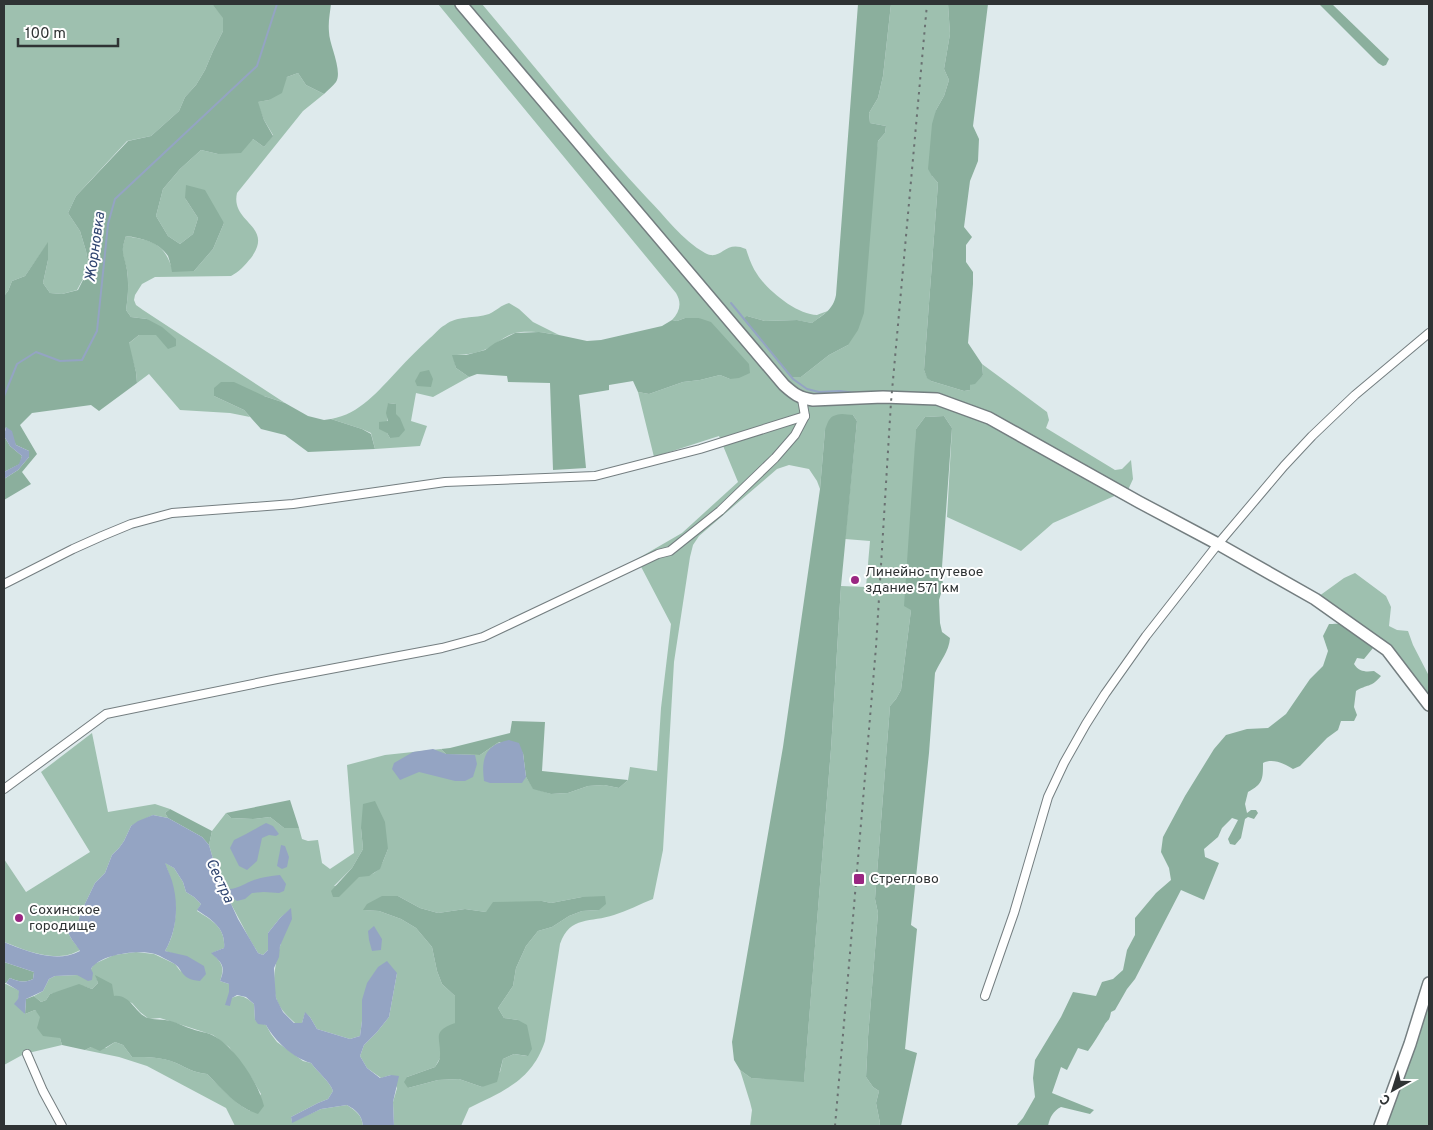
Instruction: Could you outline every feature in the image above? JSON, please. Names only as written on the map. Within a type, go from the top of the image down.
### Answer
[{"type":"street","points":[[461,4],[794,395],[813,400],[883,397],[937,399],[989,418],[1315,599],[1387,650],[1429,705]]},
{"type":"street","points":[[986,996],[1014,913],[1048,797],[1064,763],[1086,724],[1130,658],[1218,544],[1284,466],[1355,395],[1429,333]]},
{"type":"street","points":[[4,789],[106,714],[442,648],[483,637],[658,554],[670,551],[720,511],[775,458],[795,435],[805,416],[802,398]]},
{"type":"street","points":[[4,584],[102,536],[131,524],[172,512],[293,504],[445,482],[594,476],[700,449],[805,416]]},
{"type":"street","points":[[1380,1126],[1410,1044],[1429,984]]},
{"type":"street","points":[[27,1054],[43,1091],[62,1126]]},
{"type":"green space","points":[[4,4],[212,4],[224,18],[223,31],[205,70],[196,85],[185,97],[179,111],[151,136],[127,141],[76,196],[68,213],[80,231],[89,268],[77,290],[62,294],[50,293],[43,283],[48,260],[48,243],[25,276],[12,281],[4,296]]},
{"type":"green space","points":[[212,4],[331,4],[329,28],[338,71],[336,82],[324,94],[306,85],[298,73],[287,77],[282,93],[269,100],[258,102],[264,120],[273,136],[264,147],[253,139],[241,153],[218,154],[201,150],[180,169],[163,189],[156,216],[168,236],[180,244],[193,234],[198,218],[185,198],[186,185],[205,190],[224,223],[213,249],[194,271],[172,272],[168,256],[160,247],[144,240],[126,236],[123,253],[128,280],[126,310],[131,317],[147,319],[162,327],[176,339],[176,346],[168,349],[156,335],[139,335],[129,343],[137,383],[99,411],[91,405],[32,413],[20,425],[37,454],[22,472],[31,484],[4,500],[4,479],[18,470],[29,457],[29,451],[16,445],[6,427],[4,433],[4,296],[12,281],[25,276],[48,242],[48,260],[43,283],[50,293],[62,294],[78,290],[89,268],[80,231],[68,213],[76,196],[128,141],[151,136],[179,111],[185,97],[196,85],[205,70],[223,31],[223,18]]},
{"type":"green space","points":[[438,4],[482,4],[604,151],[674,227],[697,248],[711,255],[733,247],[746,249],[757,274],[775,294],[792,306],[809,314],[817,315],[828,311],[812,323],[796,320],[765,321],[747,316],[801,377],[829,355],[848,345],[878,141],[885,133],[886,126],[870,123],[869,113],[878,98],[883,76],[891,4],[948,4],[950,34],[944,69],[949,80],[944,96],[936,110],[932,176],[938,183],[924,370],[931,381],[964,391],[970,390],[970,385],[983,375],[982,364],[1047,412],[1049,420],[1046,428],[1115,470],[1122,469],[1131,460],[1133,479],[1128,490],[1053,523],[1021,551],[947,517],[952,428],[944,416],[925,417],[916,429],[911,610],[901,690],[890,706],[875,899],[878,913],[866,1077],[873,1087],[879,1091],[876,1103],[879,1126],[750,1126],[752,1110],[740,1070],[751,1078],[804,1081],[831,749],[841,586],[866,587],[870,541],[845,539],[857,421],[853,415],[825,430],[820,489],[809,469],[789,465],[777,469],[699,536],[693,545],[674,662],[663,850],[653,899],[624,912],[575,924],[569,928],[560,944],[545,1041],[532,1066],[515,1083],[469,1108],[461,1126],[394,1126],[393,1102],[397,1088],[391,1075],[381,1078],[367,1068],[360,1056],[364,1045],[389,1017],[397,973],[362,1021],[360,1036],[350,1039],[317,1029],[310,1017],[305,1013],[302,1023],[295,1023],[279,1005],[274,987],[278,953],[291,909],[280,918],[268,933],[268,950],[263,955],[258,953],[220,883],[209,845],[212,831],[226,813],[231,818],[253,819],[270,817],[284,828],[299,828],[302,839],[308,841],[318,840],[322,863],[330,869],[354,853],[347,765],[385,755],[441,749],[446,754],[480,755],[499,742],[533,788],[551,794],[568,793],[588,786],[604,785],[619,788],[628,780],[630,767],[657,771],[661,708],[671,624],[637,559],[682,533],[738,482],[719,436],[654,457],[638,392],[649,394],[683,382],[720,375],[730,379],[699,318],[672,320],[677,314],[679,307],[676,293]],"holes":[[[361,828],[388,849],[379,869],[366,876],[359,876],[352,883],[334,886],[352,868],[363,849]],[[398,896],[420,908],[438,913],[465,909],[486,912],[542,901],[551,903],[582,897],[599,910],[582,911],[569,916],[552,927],[538,931],[526,946],[516,968],[513,986],[498,1008],[504,1018],[518,1020],[527,1056],[514,1054],[503,1059],[500,1072],[482,1087],[459,1079],[438,1080],[408,1088],[407,1077],[435,1067],[440,1058],[455,1023],[455,996],[442,984],[432,947],[416,928],[401,919],[379,911],[364,910]]]},
{"type":"green space","points":[[858,4],[891,4],[883,76],[878,98],[869,113],[870,123],[886,126],[885,133],[878,141],[864,313],[858,330],[848,345],[829,355],[801,377],[792,377],[743,319],[747,316],[765,321],[797,320],[812,323],[827,311],[835,300]]},
{"type":"green space","points":[[948,4],[988,4],[973,126],[979,139],[978,161],[970,181],[964,227],[972,237],[966,245],[966,262],[973,272],[968,343],[982,364],[983,375],[975,384],[970,385],[970,390],[964,391],[931,381],[927,378],[924,370],[938,183],[928,169],[932,124],[949,80],[944,69],[950,34]]},
{"type":"green space","points":[[1319,4],[1332,4],[1389,59],[1386,65],[1383,66],[1378,63]]},
{"type":"green space","points":[[298,73],[306,85],[324,94],[303,111],[237,193],[237,203],[240,211],[258,238],[257,247],[251,258],[231,276],[155,277],[142,284],[134,300],[136,305],[143,310],[285,403],[264,396],[214,396],[244,410],[250,417],[230,413],[180,410],[149,374],[137,383],[128,344],[139,335],[156,335],[147,319],[131,317],[126,310],[128,280],[123,246],[126,236],[157,245],[166,254],[173,271],[194,271],[213,249],[224,223],[185,198],[198,218],[193,234],[180,244],[168,236],[156,216],[163,189],[180,169],[201,150],[218,154],[253,139],[264,147],[273,135],[264,120],[257,102],[269,100],[287,77]]},
{"type":"green space","points":[[509,303],[519,309],[533,322],[559,335],[520,332],[507,336],[480,351],[453,355],[456,368],[469,377],[433,397],[416,393],[411,421],[427,426],[420,446],[375,449],[371,433],[331,419],[360,407],[443,326],[461,318],[489,314]],"holes":[[[388,403],[396,404],[396,414],[390,438],[387,433]]]},
{"type":"green space","points":[[685,318],[699,318],[711,322],[749,364],[750,373],[739,378],[730,379],[720,375],[683,382],[649,394],[638,392],[633,381],[609,385],[609,390],[579,395],[586,468],[553,470],[550,383],[508,382],[507,376],[477,374],[469,377],[456,368],[452,355],[466,355],[485,350],[515,333],[539,332],[587,341],[601,340],[662,326],[672,320],[677,321]]},
{"type":"green space","points":[[429,370],[433,379],[431,387],[417,386],[415,381],[420,372]]},
{"type":"green space","points":[[221,382],[234,382],[264,396],[285,403],[308,416],[324,420],[331,419],[362,429],[371,434],[375,449],[308,452],[285,435],[261,429],[244,410],[214,396],[214,388]]},
{"type":"green space","points":[[388,403],[396,404],[396,414],[400,418],[405,430],[399,437],[390,438],[387,433],[379,429],[379,422],[388,421],[386,413]]},
{"type":"green space","points":[[842,414],[853,415],[857,421],[841,586],[831,749],[804,1082],[751,1078],[740,1070],[734,1060],[732,1042],[783,747],[820,489],[825,430],[831,418]]},
{"type":"green space","points":[[944,416],[952,428],[942,567],[943,587],[939,600],[942,632],[950,638],[946,652],[935,673],[929,753],[911,925],[917,929],[905,1049],[917,1053],[901,1126],[879,1126],[876,1103],[879,1091],[873,1087],[866,1077],[878,913],[875,899],[890,706],[901,690],[911,610],[904,606],[916,429],[925,417]]},
{"type":"green space","points":[[4,436],[10,446],[22,456],[20,464],[4,472]]},
{"type":"green space","points":[[1355,573],[1386,596],[1391,607],[1389,626],[1397,630],[1408,631],[1429,676],[1429,705],[1387,650],[1315,599],[1344,578]]},
{"type":"green space","points":[[1329,624],[1339,624],[1346,627],[1359,635],[1373,648],[1364,659],[1357,658],[1354,664],[1360,670],[1374,671],[1381,676],[1372,684],[1356,691],[1354,707],[1357,715],[1354,721],[1341,721],[1338,730],[1327,738],[1300,766],[1293,769],[1275,761],[1263,763],[1261,781],[1248,792],[1245,804],[1247,813],[1251,810],[1256,810],[1258,813],[1254,819],[1248,817],[1245,819],[1241,838],[1235,845],[1230,844],[1228,839],[1238,820],[1232,818],[1222,828],[1218,837],[1204,849],[1205,857],[1219,863],[1204,900],[1181,890],[1135,979],[1115,1010],[1111,1012],[1109,1019],[1088,1051],[1078,1048],[1067,1070],[1061,1067],[1052,1093],[1094,1110],[1090,1114],[1061,1107],[1052,1115],[1048,1126],[1016,1126],[1035,1097],[1033,1078],[1035,1060],[1061,1017],[1073,992],[1096,996],[1102,982],[1113,979],[1123,970],[1127,950],[1135,935],[1135,918],[1156,893],[1171,880],[1169,868],[1161,852],[1163,837],[1185,796],[1214,749],[1226,735],[1247,729],[1268,728],[1286,714],[1310,679],[1323,666],[1328,651],[1323,636]]},
{"type":"green space","points":[[512,721],[545,722],[542,771],[628,780],[619,788],[604,785],[588,786],[568,793],[551,794],[533,789],[526,777],[523,753],[499,742],[480,755],[446,754],[441,749],[510,733]]},
{"type":"green space","points":[[92,733],[108,812],[155,804],[170,809],[165,813],[168,818],[153,815],[131,826],[124,841],[112,855],[105,873],[95,883],[80,914],[78,924],[68,932],[80,950],[62,956],[42,955],[4,942],[4,859],[26,892],[90,852],[41,772]]},
{"type":"green space","points":[[290,800],[299,828],[284,828],[270,817],[253,819],[231,818],[226,813]]},
{"type":"green space","points":[[375,801],[385,822],[388,849],[380,869],[369,876],[359,877],[339,897],[333,897],[331,891],[352,868],[363,849],[361,828],[363,804]]},
{"type":"green space","points":[[170,809],[212,831],[209,845],[202,837],[168,818],[165,813]]},
{"type":"green space","points":[[164,862],[174,868],[183,882],[186,892],[201,904],[197,911],[213,921],[223,935],[224,948],[212,953],[222,966],[220,981],[229,984],[229,992],[232,998],[241,996],[254,1004],[255,1020],[266,1025],[277,1042],[303,1061],[311,1063],[333,1091],[328,1099],[291,1117],[292,1122],[321,1109],[347,1105],[358,1114],[363,1126],[235,1126],[226,1108],[147,1066],[119,1057],[85,1050],[91,1047],[106,1048],[115,1042],[123,1045],[132,1057],[166,1060],[207,1074],[233,1099],[250,1111],[261,1094],[229,1047],[213,1035],[160,1018],[149,1019],[132,1003],[114,997],[96,976],[98,983],[92,989],[83,986],[50,994],[46,1000],[41,1002],[34,996],[43,991],[49,979],[55,976],[77,975],[91,969],[94,964],[114,955],[136,952],[154,954],[175,964],[181,972],[174,954],[165,951],[173,930],[175,907],[172,884]]},
{"type":"green space","points":[[382,896],[398,896],[420,908],[438,913],[465,909],[486,912],[493,902],[542,901],[551,903],[582,897],[605,896],[606,904],[599,910],[582,911],[569,916],[552,927],[538,931],[526,946],[516,968],[513,986],[498,1008],[504,1018],[518,1020],[527,1025],[532,1049],[528,1056],[514,1054],[503,1059],[497,1082],[482,1087],[459,1079],[438,1080],[408,1088],[404,1082],[407,1077],[435,1067],[438,1062],[440,1056],[440,1032],[455,1023],[455,996],[442,984],[432,947],[416,928],[401,919],[379,911],[363,910],[367,904]]},
{"type":"green space","points":[[4,962],[34,972],[33,979],[22,981],[10,978],[4,983]]},
{"type":"green space","points":[[95,975],[112,984],[114,996],[125,998],[144,1016],[150,1019],[168,1020],[212,1035],[222,1041],[238,1057],[257,1087],[264,1106],[258,1114],[236,1102],[207,1074],[165,1060],[149,1057],[132,1057],[123,1045],[115,1042],[100,1051],[91,1047],[85,1050],[62,1045],[60,1038],[43,1036],[37,1028],[40,1017],[35,1010],[25,1014],[26,999],[34,996],[41,1002],[46,1000],[50,994],[79,984],[92,989],[98,983]]},
{"type":"green space","points":[[4,983],[20,991],[18,999],[25,1014],[35,1010],[60,1038],[62,1045],[24,1054],[4,1065]]},
{"type":"green space","points":[[1429,984],[1429,1126],[1380,1126]]},
{"type":"water","points":[[6,427],[12,431],[16,445],[29,451],[29,457],[18,470],[4,479],[4,472],[19,464],[22,456],[10,446],[4,436]]},
{"type":"water","points":[[509,740],[519,743],[523,753],[526,777],[522,783],[490,783],[484,781],[483,766],[486,754],[495,745]]},
{"type":"water","points":[[433,749],[446,754],[475,755],[477,764],[473,777],[465,781],[455,781],[419,772],[400,780],[392,769],[394,763],[413,752]]},
{"type":"water","name":"Сестра","points":[[153,815],[168,818],[202,837],[209,845],[220,883],[258,953],[263,955],[268,950],[268,933],[291,908],[292,919],[280,946],[279,957],[274,968],[276,998],[283,1012],[294,1023],[302,1023],[305,1012],[317,1029],[350,1039],[360,1036],[362,1000],[367,983],[378,967],[387,961],[397,973],[389,1017],[364,1045],[360,1056],[367,1068],[380,1078],[391,1075],[399,1076],[393,1102],[394,1126],[363,1126],[358,1113],[347,1105],[321,1109],[292,1123],[291,1117],[328,1099],[333,1091],[311,1063],[304,1061],[285,1048],[266,1025],[258,1024],[255,1020],[254,1004],[246,997],[237,995],[232,998],[230,1006],[225,1005],[229,984],[220,981],[223,968],[218,959],[211,953],[224,948],[223,935],[213,921],[197,910],[201,904],[186,892],[183,882],[174,868],[165,863],[176,899],[176,917],[165,951],[187,956],[204,966],[206,974],[200,981],[185,976],[173,963],[157,955],[140,952],[120,954],[95,964],[91,969],[93,973],[92,980],[88,981],[77,975],[55,976],[49,979],[43,991],[26,999],[25,1014],[14,1004],[18,999],[19,991],[6,983],[10,978],[22,981],[33,979],[34,972],[4,962],[4,942],[41,955],[71,955],[80,951],[68,932],[78,924],[80,914],[95,883],[105,873],[112,855],[124,841],[131,826]]},
{"type":"water","points":[[266,823],[273,826],[279,834],[262,838],[257,861],[247,870],[239,866],[230,848],[234,840]]},
{"type":"water","points":[[281,845],[285,846],[289,857],[287,867],[282,869],[277,866]]},
{"type":"water","points":[[280,875],[286,884],[284,891],[279,893],[252,893],[245,899],[237,901],[231,895],[230,889],[257,879]]},
{"type":"water","points":[[374,926],[382,939],[381,950],[372,951],[368,931]]},
{"type":"waterway","name":"Жорновка","points":[[4,396],[17,364],[36,352],[60,361],[82,360],[97,331],[108,224],[115,199],[257,66],[277,4]]},
{"type":"waterway","points":[[731,303],[793,379],[807,389],[819,392],[840,391],[855,393]]},
{"type":"railway","points":[[835,1126],[876,647],[891,402],[927,4]]},
{"type":"place","name":"Линейно-путевое здание 571 км","points":[[855,580]]},
{"type":"place","name":"Стреглово","points":[[859,879]]},
{"type":"place","name":"Сохинское городище","points":[[19,918]]}]
